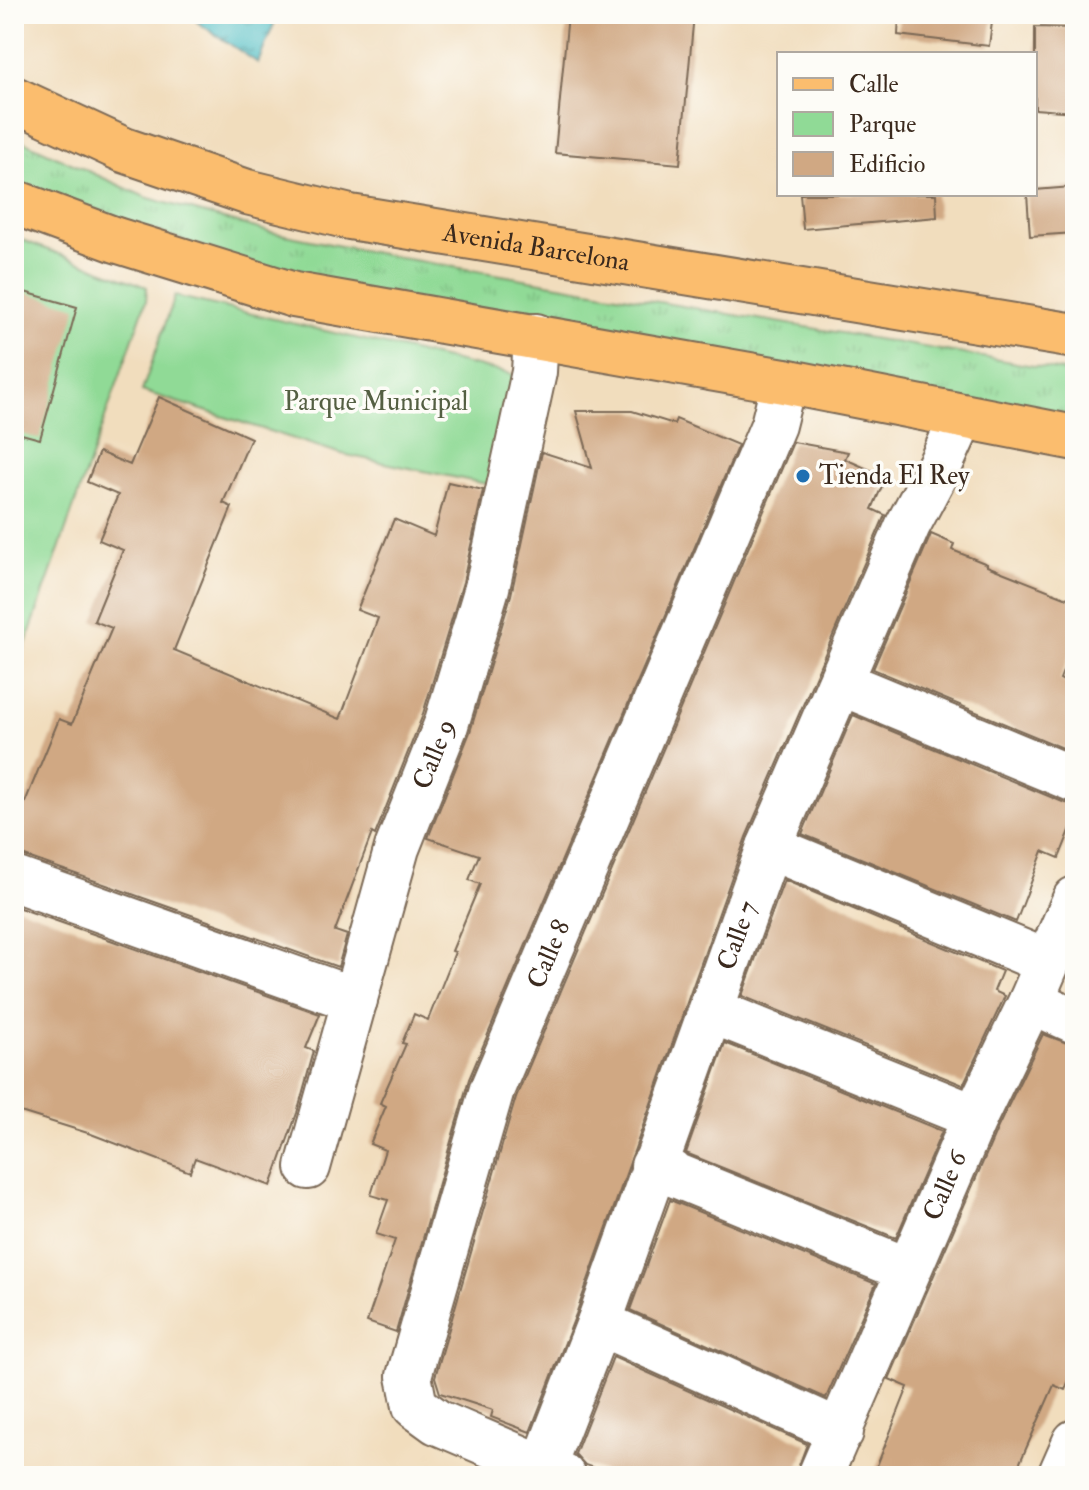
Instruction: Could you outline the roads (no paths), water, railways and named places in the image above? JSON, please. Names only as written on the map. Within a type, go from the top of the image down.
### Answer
[{"type":"main road","name":"Avenida Barcelona","points":[[14,99],[124,150],[247,192],[350,217],[1075,336]]},
{"type":"main road","points":[[14,202],[116,240],[294,295],[784,381],[1075,438]]},
{"type":"street","name":"Calle 9","points":[[308,1167],[397,848],[446,725],[487,588],[534,372],[536,336]]},
{"type":"street","name":"Calle 8","points":[[553,1471],[437,1422],[415,1406],[409,1376],[492,1089],[773,425],[784,381]]},
{"type":"street","name":"Calle 7","points":[[553,1471],[653,1166],[712,1011],[769,847],[908,525],[962,417]]},
{"type":"street","points":[[841,683],[1075,780]]},
{"type":"street","points":[[769,847],[1039,982],[1075,1021]]},
{"type":"street","points":[[14,879],[355,1000]]},
{"type":"street","name":"Calle 6","points":[[820,1476],[975,1117],[1075,899]]},
{"type":"street","points":[[712,1011],[975,1117]]},
{"type":"street","points":[[653,1166],[908,1270]]},
{"type":"street","points":[[599,1323],[841,1432]]},
{"type":"street","points":[[1060,1476],[1075,1442]]},
{"type":"water","points":[[195,14],[278,14],[258,63],[197,22]]},
{"type":"place","name":"Tienda El Rey","points":[[803,476]]},
{"type":"park label","name":"Parque Municipal","points":[[376,402]]}]
